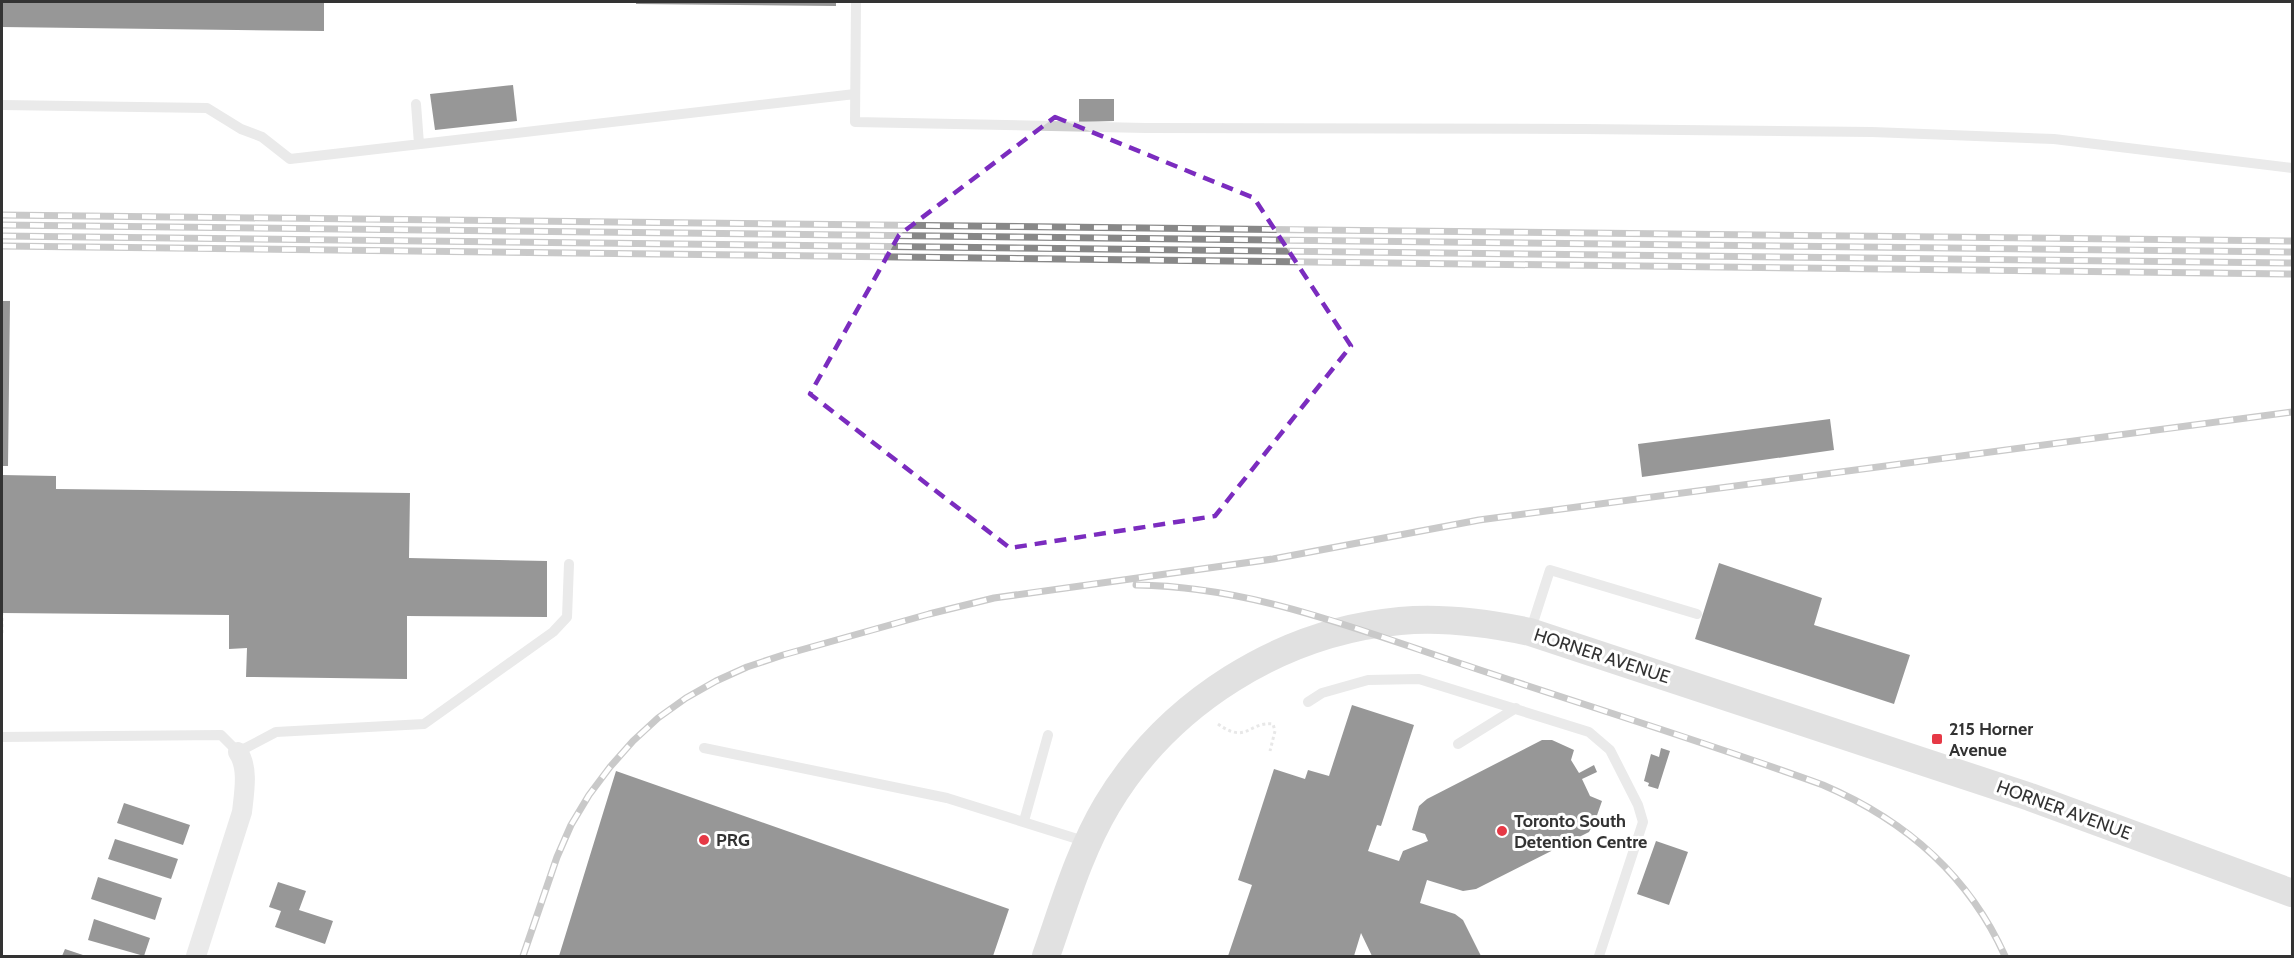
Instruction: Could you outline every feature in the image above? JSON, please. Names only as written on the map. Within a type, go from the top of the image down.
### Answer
[{"type":"main road","name":"HORNER AVENUE","points":[[1046,957],[1087,842],[1107,805],[1148,748],[1179,718],[1214,690],[1251,667],[1284,651],[1317,638],[1399,621],[1441,620],[1530,632],[2030,797],[2292,893]]},
{"type":"street","points":[[195,957],[242,812],[245,791],[244,760],[238,752]]},
{"type":"lane","points":[[856,2],[855,122],[1182,128],[1872,132],[2054,139],[2292,168]]},
{"type":"lane","points":[[2,105],[207,108],[241,129],[262,137],[290,159],[855,94]]},
{"type":"lane","points":[[416,104],[419,144]]},
{"type":"lane","points":[[2,737],[221,735],[238,752],[276,732],[424,724],[553,632],[567,617],[569,564]]},
{"type":"lane","points":[[1530,632],[1550,570],[1697,615]]},
{"type":"lane","points":[[1308,702],[1322,693],[1368,680],[1419,679],[1589,732],[1610,750],[1638,805],[1643,822],[1599,957]]},
{"type":"lane","points":[[1458,744],[1516,708]]},
{"type":"lane","points":[[1024,821],[1048,735]]},
{"type":"lane","points":[[704,748],[947,798],[1087,842]]},
{"type":"path","points":[[2,613],[2,633]]},
{"type":"path","points":[[1218,724],[1235,734],[1247,732],[1263,723],[1273,724],[1275,731],[1270,751]]},
{"type":"highlighted area","points":[[1055,117],[1254,198],[1351,346],[1215,516],[1010,548],[810,394],[899,235]]},
{"type":"building","points":[[2,2],[324,2],[324,31],[2,27]]},
{"type":"building","points":[[636,2],[836,2],[836,6],[636,4]]},
{"type":"building","points":[[513,85],[517,121],[435,130],[430,94]]},
{"type":"building","points":[[1079,99],[1114,99],[1114,121],[1079,122]]},
{"type":"building","points":[[2,301],[10,301],[8,466],[2,466]]},
{"type":"building","points":[[1830,419],[1834,450],[1642,477],[1638,444]]},
{"type":"building","points":[[2,475],[56,476],[56,489],[410,493],[409,558],[547,561],[547,617],[407,616],[407,679],[246,677],[247,648],[229,649],[229,615],[2,613]]},
{"type":"building","points":[[1719,563],[1822,598],[1814,625],[1910,655],[1894,704],[1695,639]]},
{"type":"building","name":"Toronto South Detention Centre","points":[[1352,705],[1414,725],[1381,826],[1377,825],[1368,851],[1399,861],[1403,851],[1428,841],[1425,834],[1412,830],[1419,806],[1427,799],[1542,740],[1552,740],[1574,750],[1571,760],[1579,773],[1594,765],[1597,772],[1582,779],[1590,796],[1602,801],[1589,832],[1476,889],[1463,891],[1427,880],[1420,903],[1455,914],[1463,920],[1481,956],[1372,956],[1361,933],[1354,956],[1228,956],[1252,885],[1238,880],[1274,769],[1305,779],[1308,770],[1329,776]]},
{"type":"building","points":[[1661,748],[1670,751],[1658,789],[1648,786],[1649,783],[1644,781],[1651,754],[1659,757]]},
{"type":"building","name":"PRG","points":[[616,771],[1009,909],[993,956],[559,956]]},
{"type":"building","points":[[124,803],[190,825],[183,845],[117,823]]},
{"type":"building","points":[[115,839],[178,859],[171,879],[108,859]]},
{"type":"building","points":[[1656,841],[1688,852],[1669,905],[1637,894]]},
{"type":"building","points":[[98,877],[162,898],[155,920],[91,899]]},
{"type":"building","points":[[278,882],[306,891],[299,910],[333,921],[325,944],[275,927],[281,911],[269,907]]},
{"type":"building","points":[[94,919],[150,938],[144,956],[88,940]]},
{"type":"building","points":[[65,949],[86,956],[62,956]]},
{"type":"railway","points":[[2,215],[2292,241]]},
{"type":"railway","points":[[2,225],[2292,252]]},
{"type":"railway","points":[[2,236],[2292,263]]},
{"type":"railway","points":[[2,246],[2292,274]]},
{"type":"railway","points":[[523,956],[557,857],[571,825],[589,795],[610,767],[658,718],[686,698],[747,667],[783,655],[994,598],[1273,559],[1479,520],[2292,412]]},
{"type":"railway","points":[[1136,585],[1180,587],[1223,593],[1308,613],[1823,785],[1881,815],[1931,853],[1953,875],[1972,900],[1990,927],[2005,956]]},
{"type":"place","name":"215 Horner Avenue","points":[[1937,739]]},
{"type":"place","name":"Toronto South Detention Centre","points":[[1502,831]]},
{"type":"place","name":"PRG","points":[[704,840]]}]
